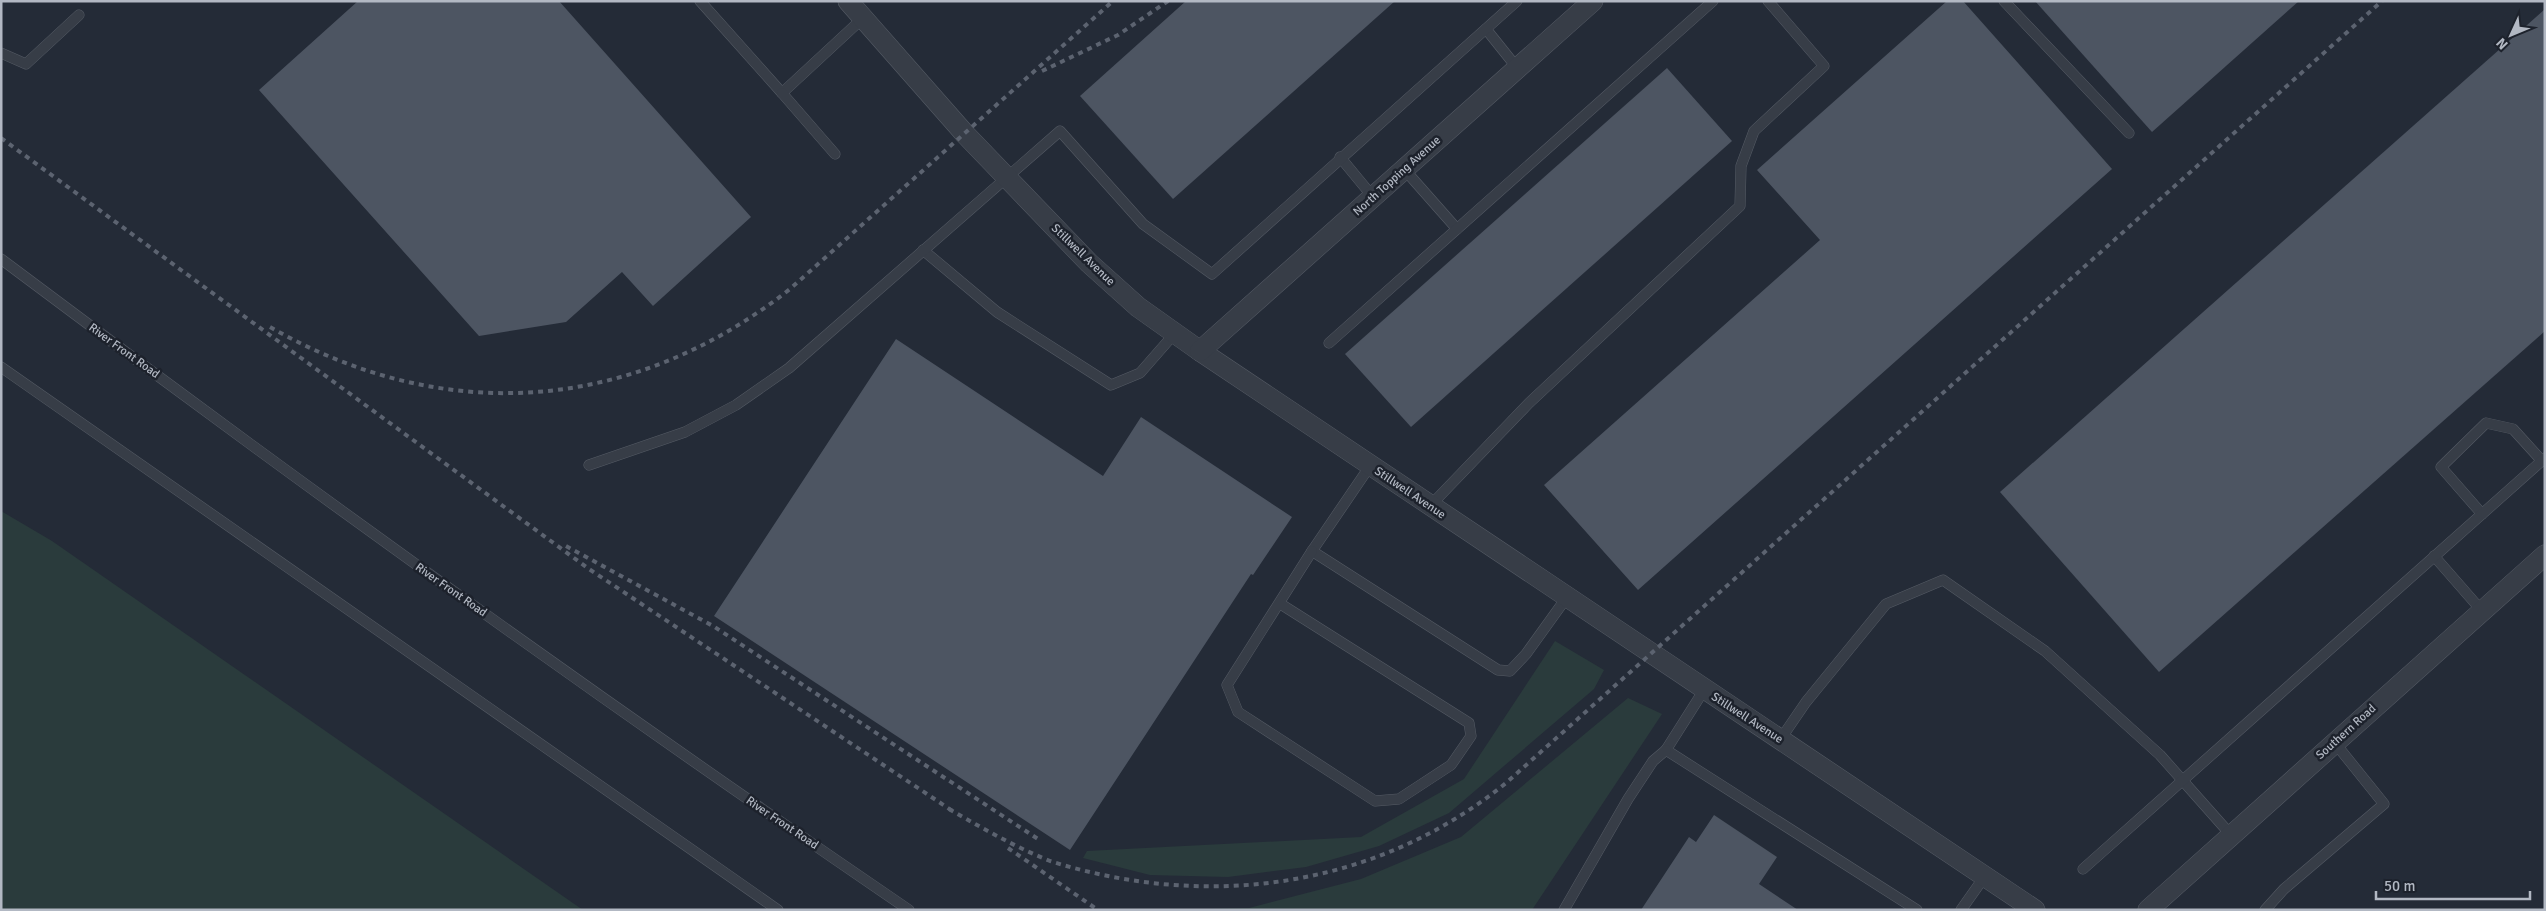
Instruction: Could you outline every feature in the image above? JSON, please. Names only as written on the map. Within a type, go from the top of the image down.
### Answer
[{"type":"street","name":"Stillwell Avenue","points":[[848,1],[1006,176],[1089,263],[1138,307],[1370,466],[2035,910]]},
{"type":"street","name":"North Topping Avenue","points":[[1200,351],[1593,1]]},
{"type":"street","name":"Southern Road","points":[[2148,910],[2545,555]]},
{"type":"lane","points":[[700,1],[835,154]]},
{"type":"lane","points":[[589,465],[685,432],[736,405],[789,368],[1006,176],[1060,131],[1143,224],[1212,274],[1340,157],[1517,1]]},
{"type":"lane","points":[[1329,343],[1713,1]]},
{"type":"lane","points":[[1430,506],[1529,403],[1740,206],[1740,166],[1754,131],[1824,66],[1768,1]]},
{"type":"lane","points":[[2004,1],[2129,133]]},
{"type":"lane","points":[[1,53],[26,64],[79,15]]},
{"type":"lane","points":[[782,93],[863,18]]},
{"type":"lane","points":[[1486,29],[1518,69]]},
{"type":"lane","points":[[1340,157],[1373,198]]},
{"type":"lane","points":[[1404,169],[1457,229]]},
{"type":"lane","points":[[923,250],[997,312],[1111,385],[1140,373],[1175,333]]},
{"type":"lane","name":"River Front Road","points":[[1,259],[412,563],[736,792],[908,910]]},
{"type":"lane","points":[[1,367],[778,910]]},
{"type":"lane","points":[[2083,869],[2543,460],[2513,429],[2486,423],[2441,467],[2482,514]]},
{"type":"lane","points":[[1279,603],[1469,723],[1471,736],[1451,765],[1399,799],[1375,801],[1238,712],[1227,685],[1279,603],[1312,551],[1370,466]]},
{"type":"lane","points":[[1312,551],[1498,670],[1510,671],[1516,665],[1567,597]]},
{"type":"lane","points":[[2434,556],[2482,611]]},
{"type":"lane","points":[[1780,740],[1806,702],[1886,604],[1943,580],[2045,651],[2184,779],[2231,835]]},
{"type":"lane","points":[[1564,910],[1628,799],[1654,761],[1666,750],[1704,690]]},
{"type":"lane","points":[[2265,910],[2284,889],[2384,804],[2335,742]]},
{"type":"lane","points":[[1666,750],[1917,910]]},
{"type":"lane","points":[[1961,910],[1984,876]]},
{"type":"shaded area","points":[[1,511],[52,541],[583,910],[1,910]]},
{"type":"shaded area","points":[[1555,641],[1604,670],[1594,689],[1449,813],[1379,846],[1306,867],[1228,877],[1150,875],[1083,858],[1087,851],[1361,837],[1464,779]]},
{"type":"shaded area","points":[[1628,698],[1662,714],[1532,910],[1171,910],[1249,908],[1361,879],[1461,837]]},
{"type":"building","points":[[358,1],[559,1],[751,217],[653,306],[622,272],[566,322],[479,336],[259,90]]},
{"type":"building","points":[[1186,1],[1395,1],[1173,199],[1080,96]]},
{"type":"building","points":[[1947,1],[1963,1],[2112,169],[1638,590],[1544,485],[1820,240],[1757,170]]},
{"type":"building","points":[[2035,1],[2299,1],[2152,132]]},
{"type":"building","points":[[2545,9],[2545,331],[2159,672],[2000,492]]},
{"type":"building","points":[[1667,68],[1732,141],[1411,427],[1345,354]]},
{"type":"building","points":[[896,339],[1103,476],[1141,417],[1292,517],[1253,575],[1251,574],[1070,850],[714,616]]},
{"type":"building","points":[[1714,815],[1777,857],[1759,884],[1798,910],[1641,910],[1689,837],[1696,842]]},
{"type":"railway","points":[[270,327],[336,359],[402,381],[469,392],[536,392],[602,382],[667,361],[729,330],[790,289],[1113,1]]},
{"type":"railway","points":[[1042,71],[1118,35],[1168,1]]},
{"type":"railway","points":[[949,809],[1011,843],[1050,861],[1110,876],[1170,885],[1229,886],[1288,880],[1346,867],[1402,847],[1456,819],[1506,783],[2382,1]]},
{"type":"railway","points":[[1,138],[589,569],[954,812]]},
{"type":"railway","points":[[566,546],[713,626],[1041,841]]},
{"type":"railway","points":[[1008,848],[1098,910]]}]
